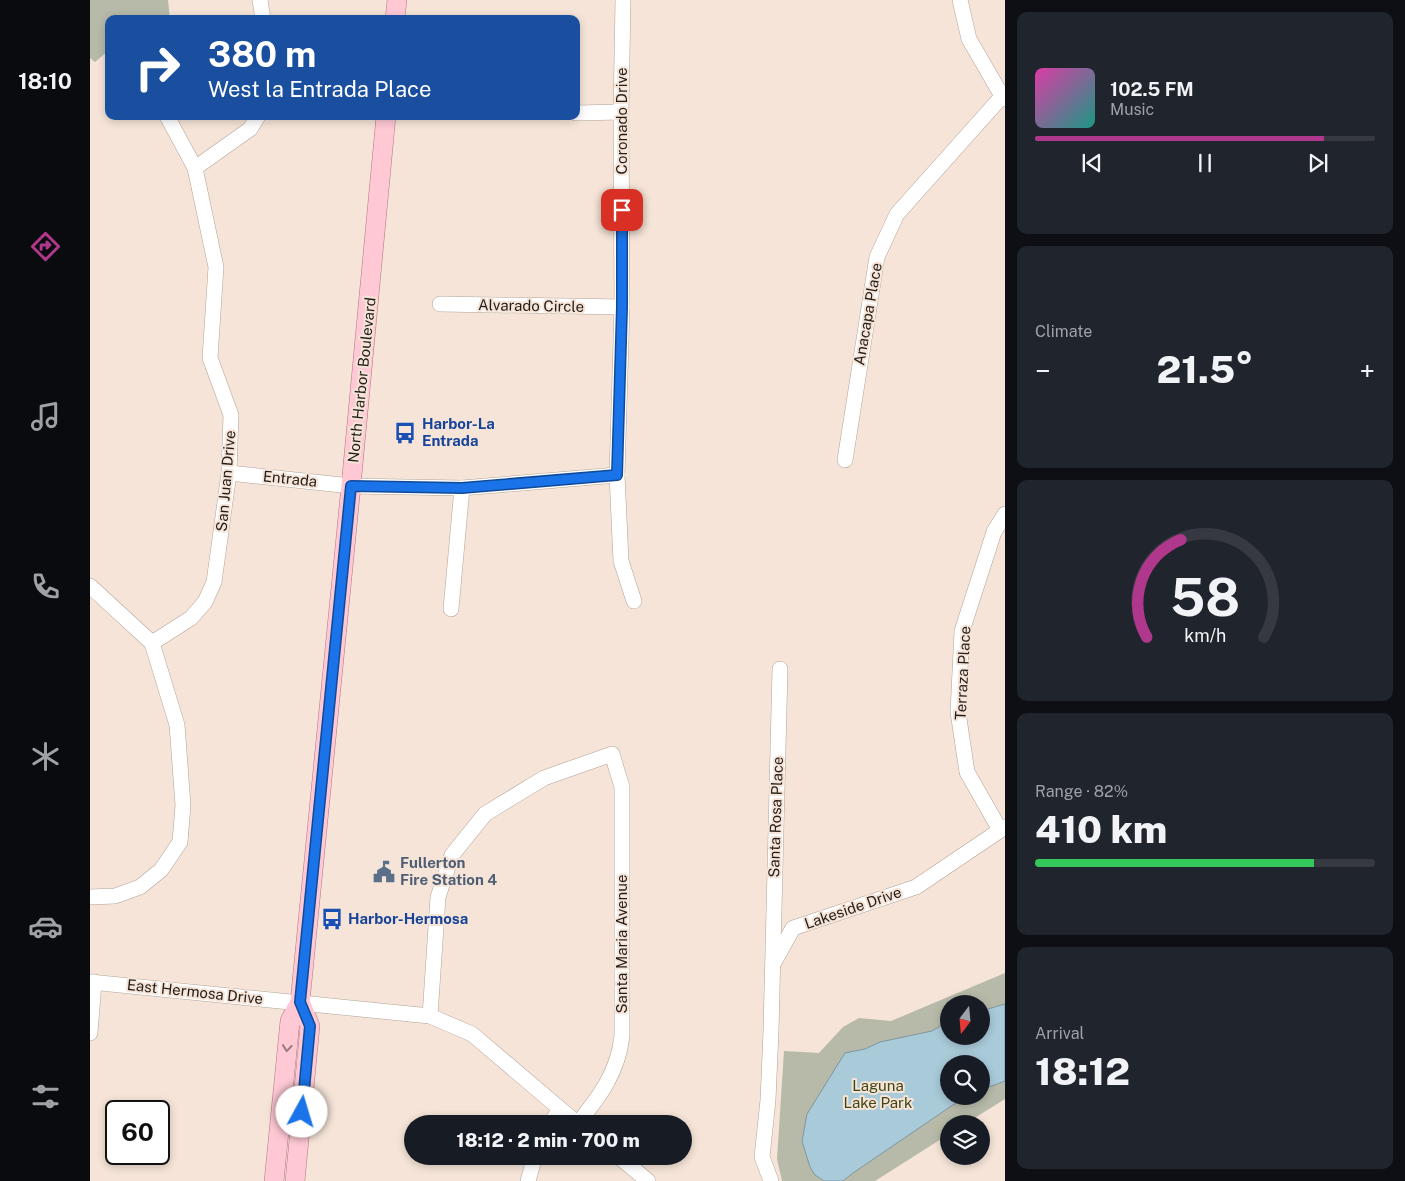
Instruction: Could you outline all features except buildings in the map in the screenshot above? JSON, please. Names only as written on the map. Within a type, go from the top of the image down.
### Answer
[{"type":"main road","points":[[395,15],[397,0]]},
{"type":"main road","name":"North Harbor Boulevard","points":[[274,1181],[290,1021],[300,1002],[386,120]]},
{"type":"main road","name":"North Harbor Boulevard","points":[[295,1181],[310,1026],[300,1002]]},
{"type":"street","points":[[260,0],[262,15]]},
{"type":"street","name":"Coronado Drive","points":[[623,0],[621,112],[622,307],[617,475],[621,561],[634,600]]},
{"type":"street","points":[[960,0],[969,39],[1004,96]]},
{"type":"street","name":"Anacapa Place","points":[[845,460],[877,257],[898,214],[1004,96]]},
{"type":"street","points":[[580,113],[621,112]]},
{"type":"street","name":"San Juan Drive","points":[[152,643],[191,618],[206,602],[214,582],[230,473],[231,415],[210,358],[216,266],[195,168],[169,120]]},
{"type":"street","points":[[195,168],[250,129],[256,120]]},
{"type":"street","name":"Alvarado Circle","points":[[440,304],[622,307]]},
{"type":"street","name":"Entrada","points":[[230,473],[351,486],[462,488],[617,475]]},
{"type":"street","points":[[451,609],[462,488]]},
{"type":"street","name":"Terraza Place","points":[[1002,828],[967,772],[958,712],[962,630],[994,532],[1005,514]]},
{"type":"street","points":[[90,586],[152,643],[177,725],[183,805],[180,842],[161,870],[140,886],[115,896],[90,896]]},
{"type":"street","name":"Santa Rosa Place","points":[[772,965],[780,669]]},
{"type":"street","name":"Santa Maria Avenue","points":[[430,1016],[438,898],[452,855],[485,814],[544,778],[612,754],[622,787],[621,1046],[616,1065],[598,1098],[585,1115]]},
{"type":"street","name":"Lakeside Drive","points":[[771,1181],[762,1157],[768,1100],[772,1030],[772,965],[793,928],[916,886],[1002,828]]},
{"type":"street","points":[[90,1033],[92,982]]},
{"type":"street","name":"East Hermosa Drive","points":[[92,982],[430,1016],[472,1034],[567,1115]]},
{"type":"street","points":[[556,1115],[560,1109]]},
{"type":"street","points":[[528,1181],[533,1165]]},
{"type":"street","points":[[629,1165],[648,1181]]},
{"type":"green space","points":[[90,0],[168,0],[170,15],[105,15],[105,53],[95,62],[90,58]]},
{"type":"green space","name":"Laguna Lake Park","points":[[1005,973],[1005,1099],[979,1115],[940,1115],[940,1140],[875,1181],[782,1181],[777,1159],[784,1051],[819,1053],[843,1027],[859,1018],[891,1021],[940,1000],[940,1045],[990,1045],[990,995],[953,995]]},
{"type":"water","points":[[1005,1004],[1005,1081],[990,1087],[990,1055],[940,1055],[940,1105],[953,1105],[843,1181],[824,1181],[815,1175],[810,1167],[802,1141],[807,1114],[845,1053],[865,1049],[880,1042],[932,1031],[940,1026],[940,1045],[990,1045],[990,1008]]},
{"type":"place","name":"Harbor-La Entrada","points":[[405,433]]},
{"type":"place","name":"Fullerton Fire Station 4","points":[[384,872]]},
{"type":"place","name":"Harbor-Hermosa","points":[[332,919]]},
{"type":"route","points":[[302,1112],[310,1026],[300,1002],[351,486],[462,488],[617,475],[622,307],[622,210]]}]
